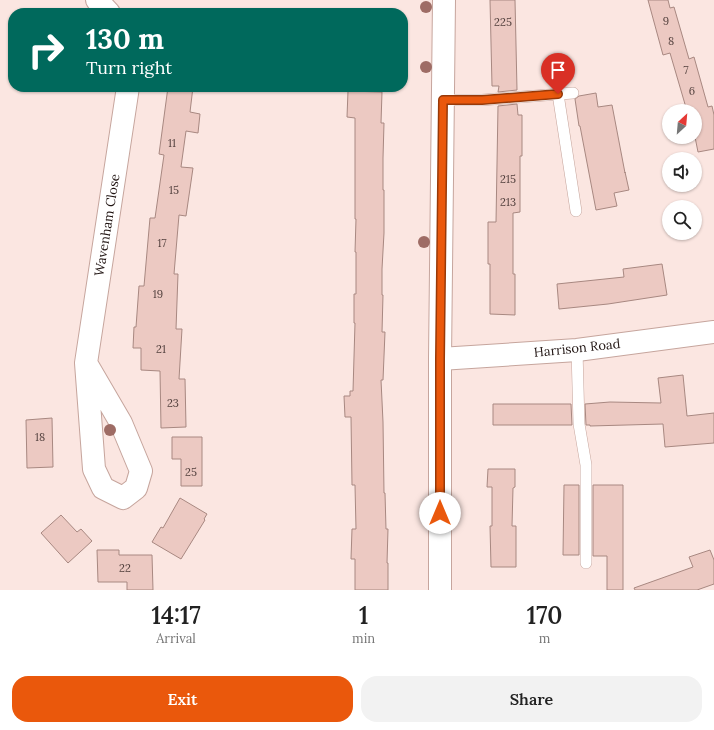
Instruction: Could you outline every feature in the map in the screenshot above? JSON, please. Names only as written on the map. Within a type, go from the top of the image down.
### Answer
[{"type":"street","points":[[96,0],[104,8]]},
{"type":"street","points":[[440,590],[440,359],[444,0]]},
{"type":"street","name":"Wavenham Close","points":[[86,363],[121,423],[141,471],[136,488],[123,498],[103,488],[94,469],[86,363],[127,92]]},
{"type":"street","name":"Harrison Road","points":[[440,359],[577,350],[714,332]]},
{"type":"lane","points":[[443,100],[482,100],[573,93]]},
{"type":"lane","points":[[558,94],[576,211]]},
{"type":"lane","points":[[577,350],[579,424],[586,465],[586,563]]},
{"type":"building","points":[[490,0],[515,0],[517,90],[498,92],[499,86],[492,86]]},
{"type":"building","points":[[648,0],[668,0],[670,8],[674,7],[689,59],[694,57],[708,107],[712,106],[714,115],[714,149],[698,152],[696,144],[702,144],[702,104],[685,104],[670,53],[663,55]]},
{"type":"building","points":[[167,92],[192,92],[190,112],[200,114],[198,133],[186,131],[181,167],[193,168],[186,216],[179,215],[174,274],[178,274],[176,329],[182,329],[179,379],[185,379],[186,427],[161,428],[160,371],[141,370],[141,348],[133,348],[139,286],[144,286],[150,218],[155,218],[164,155],[159,154]]},
{"type":"building","points":[[348,92],[382,92],[381,123],[384,123],[384,233],[382,269],[382,332],[385,332],[383,380],[381,380],[384,493],[386,529],[388,529],[388,590],[355,590],[355,559],[351,559],[352,529],[356,529],[355,485],[352,485],[351,417],[345,417],[344,396],[350,396],[350,391],[353,391],[355,323],[354,294],[356,294],[356,219],[355,118],[347,117]]},
{"type":"building","points":[[596,93],[598,107],[612,105],[629,190],[614,193],[617,206],[596,210],[575,99],[579,96]]},
{"type":"building","points":[[517,104],[518,115],[522,115],[522,156],[520,156],[520,212],[513,213],[515,315],[490,314],[488,222],[496,222],[498,106]]},
{"type":"building","points":[[662,264],[667,295],[608,304],[559,309],[557,284],[624,277],[623,269]]},
{"type":"building","points":[[683,375],[687,416],[714,413],[714,443],[665,447],[663,424],[586,425],[585,404],[610,402],[661,403],[658,378]]},
{"type":"building","points":[[493,404],[571,404],[572,425],[493,425]]},
{"type":"building","points":[[52,418],[53,467],[27,468],[26,420]]},
{"type":"building","points":[[172,437],[202,437],[202,486],[181,486],[181,459],[172,459]]},
{"type":"building","points":[[488,469],[515,469],[512,526],[516,526],[516,567],[491,567],[490,526],[492,526],[492,487],[487,487]]},
{"type":"building","points":[[564,485],[579,485],[579,555],[563,555]]},
{"type":"building","points":[[593,485],[623,485],[623,590],[607,590],[607,556],[593,556]]},
{"type":"building","points":[[180,498],[207,514],[204,519],[205,520],[181,559],[152,542],[161,527],[163,528]]},
{"type":"building","points":[[61,515],[77,532],[81,529],[92,541],[68,563],[41,533]]},
{"type":"building","points":[[97,550],[119,550],[119,555],[152,555],[153,590],[127,590],[127,582],[98,582]]},
{"type":"building","points":[[710,550],[714,560],[714,584],[697,590],[635,590],[634,588],[693,567],[689,557]]},
{"type":"route","points":[[440,513],[443,100],[482,100],[558,94]]}]
